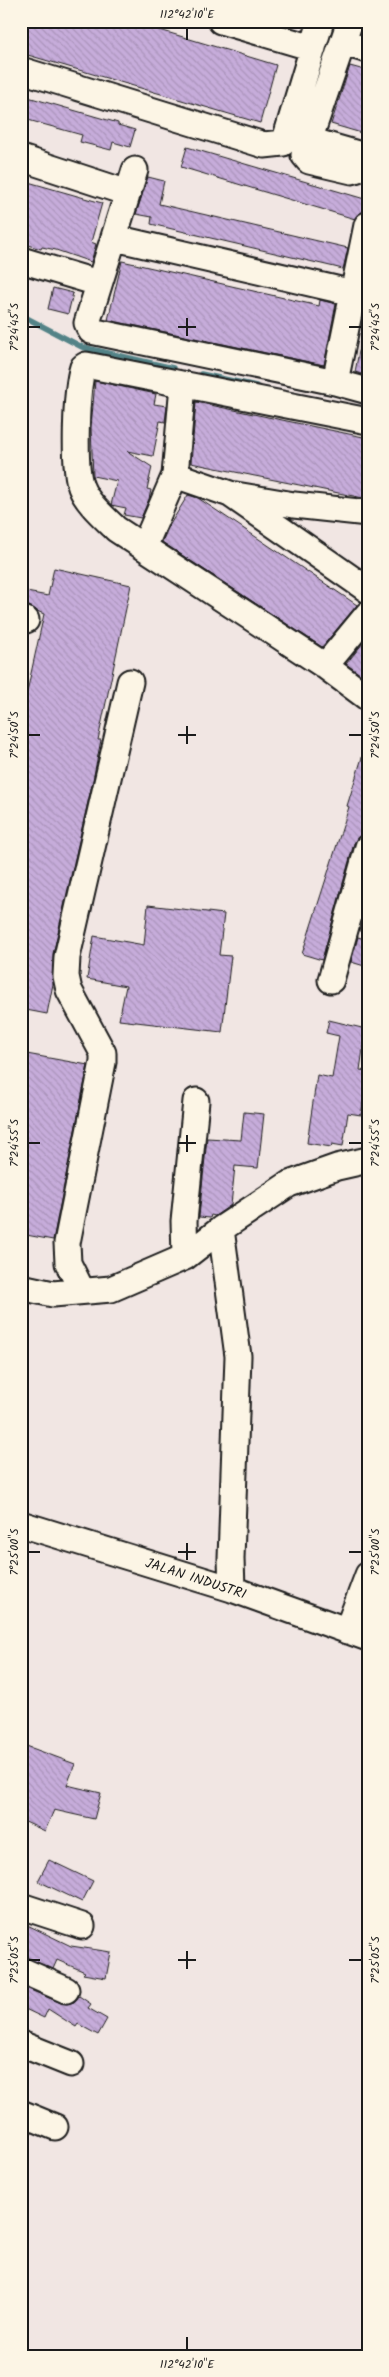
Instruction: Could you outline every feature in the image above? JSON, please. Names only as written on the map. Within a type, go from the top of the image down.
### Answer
[{"type":"street","points":[[221,21],[313,48]]},
{"type":"street","points":[[21,70],[264,145],[275,145],[283,143],[286,137],[321,21]]},
{"type":"street","points":[[367,157],[357,171],[339,170],[306,158],[305,150],[347,32],[368,50]]},
{"type":"street","points":[[21,158],[131,182],[87,323],[91,331],[335,382],[368,391]]},
{"type":"street","points":[[335,382],[367,225]]},
{"type":"street","points":[[115,238],[354,293]]},
{"type":"street","points":[[21,260],[98,283]]},
{"type":"street","points":[[368,421],[86,365],[81,373],[75,459],[81,488],[94,507],[116,529],[325,666],[368,698]]},
{"type":"street","points":[[144,548],[175,475],[183,385]]},
{"type":"street","points":[[175,475],[230,494],[294,505],[368,513]]},
{"type":"street","points":[[230,494],[368,590]]},
{"type":"street","points":[[325,666],[368,614]]},
{"type":"street","points":[[82,1291],[68,1263],[67,1243],[103,1062],[103,1053],[69,990],[66,976],[67,957],[130,682]]},
{"type":"street","points":[[331,980],[368,847]]},
{"type":"street","points":[[185,1257],[184,1221],[196,1100]]},
{"type":"street","points":[[21,1287],[53,1294],[111,1289],[185,1257],[220,1229],[289,1184],[337,1167],[368,1160]]},
{"type":"street","points":[[220,1229],[238,1356],[232,1589]]},
{"type":"street","name":"JALAN INDUSTRI","points":[[21,1524],[232,1589],[358,1634]]},
{"type":"street","points":[[358,1634],[368,1575]]},
{"type":"street","points":[[21,1906],[82,1926]]},
{"type":"street","points":[[21,1970],[66,1990]]},
{"type":"street","points":[[21,2044],[71,2064]]},
{"type":"street","points":[[21,2113],[55,2127]]},
{"type":"building","points":[[21,21],[130,21],[276,65],[260,123],[21,53]]},
{"type":"building","points":[[350,66],[368,71],[368,135],[331,124]]},
{"type":"building","points":[[21,95],[118,123],[118,125],[135,130],[130,147],[113,142],[111,150],[80,142],[82,135],[21,118]]},
{"type":"building","points":[[187,147],[368,200],[368,211],[362,212],[355,219],[181,167]]},
{"type":"building","points":[[148,177],[164,181],[159,204],[348,248],[343,269],[151,224],[152,217],[136,214]]},
{"type":"building","points":[[21,180],[102,203],[91,242],[96,244],[91,262],[56,250],[42,247],[41,249],[21,243]]},
{"type":"building","points":[[122,261],[319,306],[320,300],[336,304],[324,365],[108,320]]},
{"type":"building","points":[[53,288],[73,293],[68,314],[48,309]]},
{"type":"building","points":[[361,341],[368,342],[368,376],[355,372]]},
{"type":"building","points":[[95,381],[156,394],[154,404],[167,406],[165,422],[160,421],[153,456],[127,451],[152,467],[147,489],[151,490],[141,518],[124,515],[126,508],[111,505],[117,481],[93,476],[91,428]]},
{"type":"building","points":[[196,402],[368,438],[368,457],[364,477],[368,478],[368,499],[191,463]]},
{"type":"building","points":[[188,495],[198,498],[357,605],[322,647],[162,542],[169,526]]},
{"type":"building","points":[[54,568],[131,585],[98,740],[101,740],[93,780],[53,954],[53,984],[47,1014],[21,1009],[21,719],[44,614],[21,604],[21,591],[48,596]]},
{"type":"building","points":[[368,637],[368,680],[346,664]]},
{"type":"building","points":[[364,751],[368,752],[368,819],[363,834],[354,843],[322,960],[302,954],[349,807],[347,806]]},
{"type":"building","points":[[148,905],[224,914],[219,955],[231,956],[222,1032],[119,1020],[126,986],[87,979],[94,936],[144,945]]},
{"type":"building","points":[[358,937],[368,940],[368,967],[351,962]]},
{"type":"building","points":[[329,1020],[366,1029],[360,1070],[368,1071],[361,1115],[348,1113],[343,1146],[332,1144],[331,1147],[307,1143],[317,1075],[332,1078],[339,1036],[326,1033]]},
{"type":"building","points":[[21,1053],[88,1065],[53,1240],[21,1234]]},
{"type":"building","points":[[244,1112],[264,1114],[258,1168],[235,1166],[231,1205],[215,1216],[211,1215],[210,1218],[199,1217],[207,1138],[241,1140]]},
{"type":"building","points":[[21,1744],[75,1764],[67,1785],[101,1793],[94,1819],[54,1810],[45,1831],[21,1820]]},
{"type":"building","points":[[49,1860],[93,1881],[82,1902],[38,1881]]},
{"type":"building","points":[[21,1922],[71,1946],[111,1952],[106,1978],[83,1974],[85,1972],[57,1960],[53,1969],[21,1956]]},
{"type":"building","points":[[21,1986],[61,2003],[74,2002],[79,1996],[91,2004],[88,2008],[107,2019],[98,2035],[78,2024],[76,2027],[48,2009],[44,2018],[21,2007]]},
{"type":"waterway","points":[[21,315],[82,347],[173,368]]},
{"type":"waterway","points":[[201,374],[256,386]]}]
